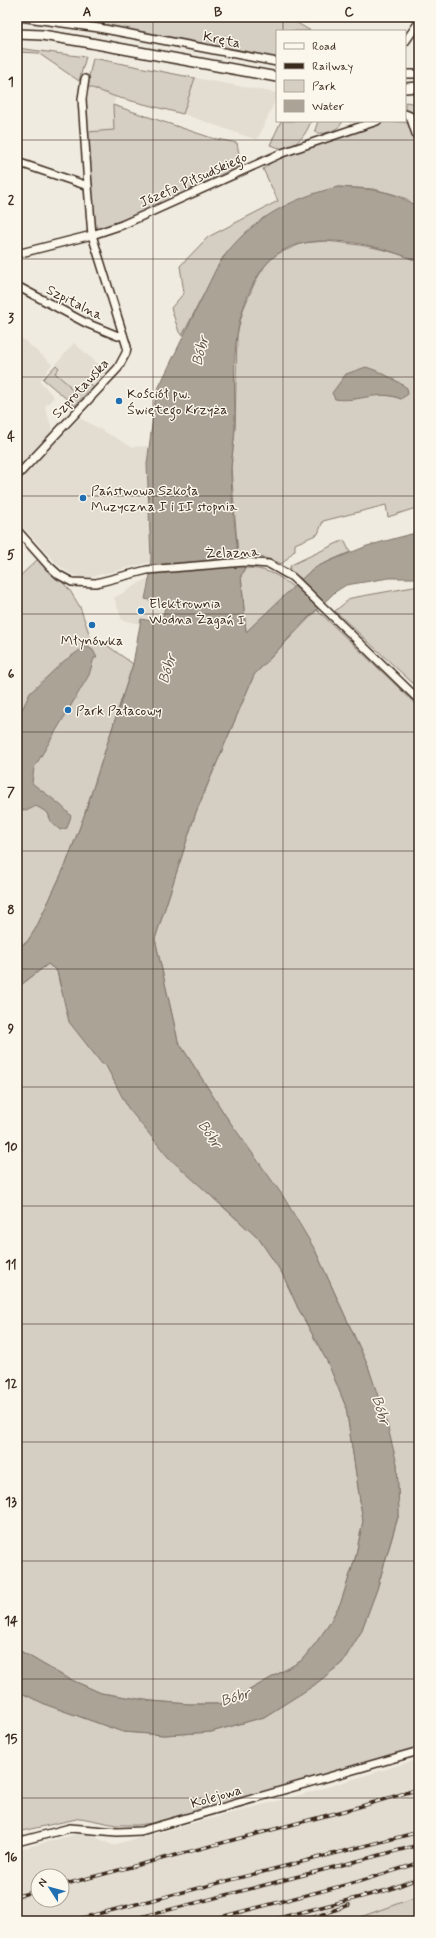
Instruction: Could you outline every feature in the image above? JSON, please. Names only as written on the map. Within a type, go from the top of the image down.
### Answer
[{"type":"main road","points":[[17,34],[85,42],[276,77]]},
{"type":"main road","points":[[406,88],[419,87]]},
{"type":"street","name":"Kręta","points":[[20,17],[99,28],[276,62]]},
{"type":"street","points":[[406,41],[419,22]]},
{"type":"street","points":[[406,74],[419,74]]},
{"type":"street","points":[[85,79],[82,99],[92,235]]},
{"type":"street","points":[[406,114],[410,116],[416,134],[419,138]]},
{"type":"street","name":"Józefa Piłsudskiego","points":[[17,254],[92,235],[122,225],[282,153],[374,122]]},
{"type":"street","points":[[19,163],[88,186]]},
{"type":"street","name":"Szprotawska","points":[[17,476],[118,368],[126,353],[123,335],[92,235]]},
{"type":"street","name":"Szpitalna","points":[[17,286],[86,323],[118,336],[123,335]]},
{"type":"street","name":"Żelazna","points":[[17,530],[49,566],[59,575],[72,582],[96,583],[147,570],[244,562],[269,564],[292,577],[419,700]]},
{"type":"street","name":"Kolejowa","points":[[17,1842],[70,1828],[117,1832],[141,1831],[419,1751]]},
{"type":"shaded area","points":[[195,78],[276,93],[276,99],[257,140],[183,114]]},
{"type":"shaded area","points":[[87,86],[116,97],[113,105],[114,130],[87,132],[85,104]]},
{"type":"shaded area","points":[[17,334],[52,364],[40,381],[54,397],[45,407],[53,432],[19,469],[17,468]]},
{"type":"shaded area","points":[[74,343],[106,371],[75,406],[43,379]]},
{"type":"shaded area","name":"Państwowa Szkoła Muzyczna I i II stopnia","points":[[80,418],[132,447],[148,446],[147,464],[151,562],[90,577],[79,577],[69,573],[57,564],[17,521],[17,482]]},
{"type":"shaded area","name":"Elektrownia Wodna Żagań I","points":[[148,578],[144,599],[166,604],[161,623],[141,619],[140,624],[122,620],[114,598]]},
{"type":"shaded area","points":[[419,1759],[419,1898],[355,1921],[17,1921],[17,1850],[85,1832],[112,1845],[307,1793]]},
{"type":"green space","points":[[53,17],[101,17],[98,23],[95,24]]},
{"type":"green space","points":[[104,17],[287,17],[309,30],[276,30],[276,60],[102,25]]},
{"type":"green space","points":[[17,48],[86,57],[79,81],[38,53],[17,52]]},
{"type":"green space","points":[[93,58],[195,78],[183,114],[116,97],[87,86]]},
{"type":"green space","points":[[406,102],[419,104],[419,112],[413,113],[406,110]]},
{"type":"green space","points":[[113,105],[212,138],[237,143],[241,165],[150,209],[99,229],[95,226],[87,132],[114,130]]},
{"type":"green space","points":[[281,122],[311,122],[307,131],[301,139],[293,145],[283,149],[270,145]]},
{"type":"green space","points":[[318,122],[342,122],[339,127],[328,132],[317,133],[315,130]]},
{"type":"green space","points":[[384,122],[403,122],[411,124],[419,143],[419,209],[407,199],[393,194],[373,189],[338,187],[263,218],[223,257],[182,336],[179,332],[171,308],[184,293],[180,266],[208,237],[278,201],[263,169],[279,157]]},
{"type":"green space","points":[[325,241],[361,245],[396,253],[419,262],[419,507],[388,517],[386,505],[323,521],[318,534],[295,544],[295,550],[282,564],[260,557],[238,556],[231,468],[235,429],[237,335],[243,310],[255,282],[266,264],[277,254],[303,243]],"holes":[[[397,381],[401,399],[389,395],[372,395],[354,399]]]},
{"type":"green space","points":[[56,365],[59,368],[55,373],[70,386],[69,387],[76,394],[87,382],[93,386],[75,406],[43,379]]},
{"type":"green space","points":[[344,540],[350,552],[331,560],[307,574],[302,579],[289,570],[291,565]]},
{"type":"green space","name":"Park Pałacowy","points":[[39,558],[69,589],[80,607],[92,642],[101,641],[133,664],[84,816],[66,864],[36,928],[27,942],[17,948],[17,579]]},
{"type":"green space","points":[[244,568],[258,569],[271,573],[294,588],[246,632],[241,575]]},
{"type":"green space","points":[[419,586],[419,689],[335,611],[351,598]]},
{"type":"green space","points":[[317,610],[419,707],[419,1748],[224,1805],[152,1823],[138,1825],[116,1825],[81,1818],[17,1832],[17,1691],[47,1705],[123,1732],[164,1735],[211,1732],[264,1717],[313,1686],[342,1663],[361,1632],[377,1589],[399,1514],[397,1464],[368,1366],[315,1250],[225,1115],[178,1041],[155,939],[196,812],[254,675]]},
{"type":"green space","points":[[48,964],[57,971],[60,986],[112,1075],[213,1198],[259,1239],[282,1273],[298,1308],[328,1363],[346,1407],[363,1521],[355,1559],[341,1602],[328,1626],[301,1661],[246,1692],[220,1704],[189,1704],[151,1701],[101,1693],[65,1677],[17,1649],[17,988]]},
{"type":"green space","points":[[419,1896],[419,1921],[348,1921],[352,1920]]},
{"type":"water","name":"Bóbr","points":[[338,187],[381,191],[400,197],[419,209],[419,262],[367,245],[347,242],[308,242],[291,247],[276,255],[261,271],[250,291],[245,302],[237,335],[235,367],[235,429],[231,468],[232,501],[238,555],[244,555],[244,572],[241,575],[246,632],[307,574],[318,566],[367,546],[419,532],[419,578],[389,578],[346,585],[335,592],[307,619],[254,675],[196,812],[155,939],[178,1041],[225,1115],[283,1196],[315,1250],[368,1366],[386,1420],[397,1464],[399,1513],[377,1589],[361,1632],[342,1663],[313,1686],[264,1717],[211,1732],[164,1735],[123,1732],[47,1705],[17,1691],[17,1649],[65,1677],[101,1693],[151,1701],[189,1704],[220,1704],[246,1692],[301,1661],[315,1644],[328,1626],[341,1602],[355,1559],[363,1521],[346,1407],[328,1363],[298,1308],[282,1273],[259,1239],[168,1157],[128,1108],[105,1064],[102,1064],[69,1022],[57,971],[48,964],[17,988],[17,948],[27,942],[36,928],[66,864],[84,816],[133,664],[141,619],[161,623],[166,604],[145,599],[150,575],[151,557],[147,464],[156,393],[216,269],[239,239],[268,215],[285,206],[302,198]]},
{"type":"water","points":[[366,367],[383,373],[407,388],[408,394],[401,399],[385,395],[344,400],[335,399],[332,393],[346,374]]},
{"type":"water","points":[[86,646],[93,650],[97,658],[94,658],[89,675],[34,768],[32,783],[57,802],[71,816],[67,828],[60,830],[51,822],[48,813],[36,806],[26,811],[17,807],[18,718],[30,693],[64,661]]},
{"type":"railway","points":[[70,1883],[355,1808],[419,1789]]},
{"type":"railway","points":[[70,1921],[419,1832]]},
{"type":"railway","points":[[126,1921],[419,1845]]},
{"type":"railway","points":[[205,1921],[357,1882],[419,1863]]},
{"type":"railway","points":[[267,1921],[388,1890],[419,1878]]},
{"type":"railway","points":[[17,1896],[30,1893]]},
{"type":"railway","points":[[303,1921],[349,1905]]},
{"type":"place","name":"Kościół pw. Świętego Krzyża","points":[[119,401]]},
{"type":"place","name":"Państwowa Szkoła Muzyczna I i II stopnia","points":[[83,498]]},
{"type":"place","name":"Elektrownia Wodna Żagań I","points":[[141,611]]},
{"type":"place","name":"Młynówka","points":[[92,625]]},
{"type":"place","name":"Park Pałacowy","points":[[68,710]]}]
